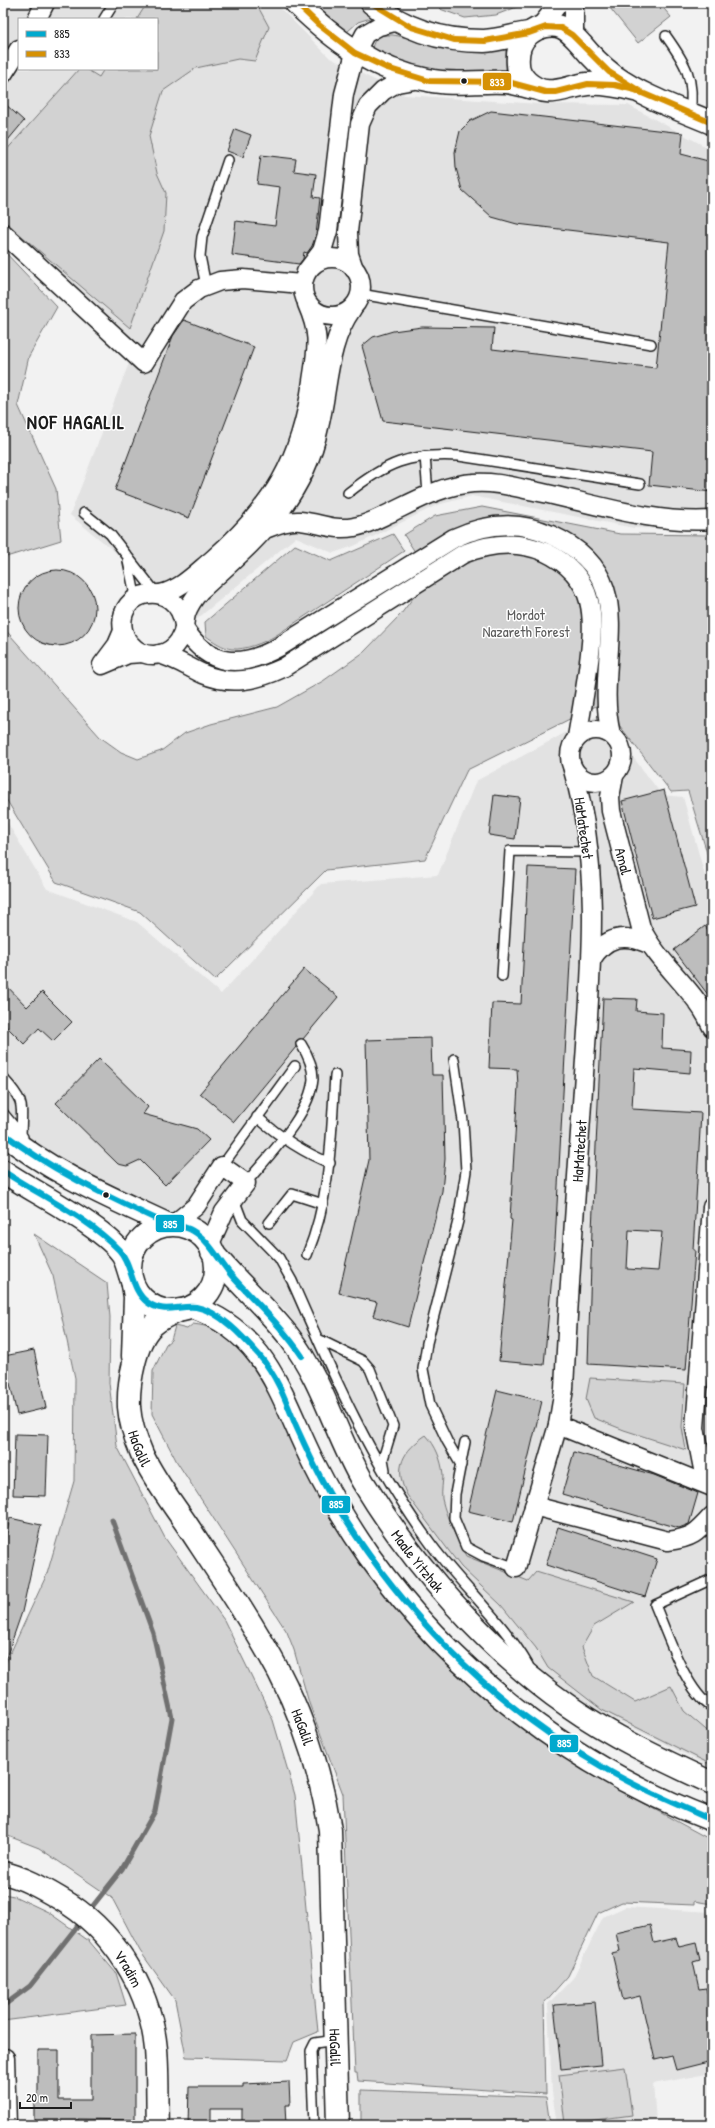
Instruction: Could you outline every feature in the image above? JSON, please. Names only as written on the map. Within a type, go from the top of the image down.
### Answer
[{"type":"street","points":[[296,3],[319,25],[355,52],[387,68],[428,81],[508,82],[545,92],[556,92],[567,88],[588,84],[615,85],[635,90],[712,123]]},
{"type":"street","points":[[372,3],[385,14],[417,30],[448,39],[485,41],[551,26],[562,28],[577,40],[613,75],[635,90]]},
{"type":"street","points":[[534,88],[523,78],[518,68],[517,56],[522,42],[559,3]]},
{"type":"street","points":[[567,88],[578,78],[583,67],[584,56],[577,40],[574,3]]},
{"type":"street","points":[[304,278],[322,251],[328,231],[341,120],[355,52],[365,34],[378,26],[398,20]]},
{"type":"street","points":[[3,74],[18,51]]},
{"type":"street","points":[[123,630],[117,645],[102,664],[128,654],[170,650],[178,643],[184,626],[186,614],[192,601],[200,591],[268,528],[278,515],[304,472],[319,429],[333,345],[344,320],[356,301],[359,278],[349,254],[348,232],[360,124],[368,106],[383,91],[397,83],[422,78]]},
{"type":"street","points":[[3,233],[144,363],[183,301],[199,289],[220,281],[304,278]]},
{"type":"street","points":[[158,594],[170,598],[178,605],[183,614],[184,626],[192,641],[211,656],[223,661],[235,662],[252,659],[279,648],[454,538],[481,528],[497,525],[532,529],[562,539],[592,566],[606,590],[611,618],[605,695],[606,715],[611,734],[617,740],[623,757],[621,766],[614,776],[603,782],[594,783],[579,777],[573,770],[570,754],[572,745],[577,738],[593,638],[592,611],[581,582],[574,572],[550,555],[522,545],[490,545],[463,554],[283,668],[268,675],[241,681],[227,680],[204,674],[172,658],[133,648],[127,640],[123,630],[122,621],[125,611],[131,602],[140,596],[171,591],[184,583],[251,523],[268,502],[286,472],[304,426],[316,348],[316,329],[303,294],[304,278],[313,264],[322,259],[332,258],[347,262],[354,269]]},
{"type":"street","points":[[307,304],[314,311],[328,316],[343,314],[356,301]]},
{"type":"street","points":[[268,528],[288,522],[300,521],[329,528],[343,529],[357,527],[374,521],[428,494],[473,483],[504,485],[647,516],[696,521],[712,520]]},
{"type":"street","points":[[296,486],[302,509],[308,519],[317,524]]},
{"type":"street","points":[[577,738],[593,730],[611,734]]},
{"type":"street","name":"HaMatechet","points":[[516,1568],[558,1425],[564,1389],[593,918],[589,852],[584,811],[573,770]]},
{"type":"street","name":"Amal","points":[[614,776],[610,797],[611,810],[635,909],[649,944],[699,1006],[712,1027]]},
{"type":"street","points":[[591,960],[598,949],[612,940],[625,937],[649,944]]},
{"type":"street","points":[[12,1134],[40,1160],[71,1179],[171,1225],[194,1231],[211,1249]]},
{"type":"street","points":[[132,1281],[130,1263],[134,1249],[140,1240],[153,1230],[171,1225],[196,1206],[222,1166],[246,1183],[218,1223],[211,1249],[215,1267],[213,1281],[207,1294],[186,1309]]},
{"type":"street","points":[[3,1171],[86,1223],[108,1240],[123,1256],[132,1281],[140,1296],[153,1306],[165,1310],[186,1309],[220,1318],[236,1330],[262,1359],[282,1391],[322,1478],[350,1527],[370,1557],[400,1595],[466,1665],[516,1711],[549,1735],[618,1777],[705,1818]]},
{"type":"street","points":[[709,1479],[695,1428],[712,1208]]},
{"type":"street","name":"Maale Yitzhak","points":[[211,1249],[232,1276],[290,1338],[301,1354],[361,1479],[398,1536],[427,1573],[460,1610],[538,1684],[568,1706],[635,1746],[706,1780]]},
{"type":"street","name":"HaGalil","points":[[132,1281],[135,1296],[133,1372]]},
{"type":"street","name":"HaGalil","points":[[186,1309],[163,1318],[152,1326],[144,1337],[137,1354],[133,1372],[130,1387],[129,1408],[142,1454],[157,1481],[258,1634],[279,1674],[299,1715],[324,1789],[330,1830],[338,2125]]},
{"type":"street","points":[[558,1425],[659,1465],[709,1479]]},
{"type":"street","points":[[534,1506],[668,1541],[685,1539],[699,1530],[712,1516]]},
{"type":"street","name":"Vradim","points":[[3,1873],[37,1885],[74,1907],[100,1930],[126,1962],[150,2018],[156,2048],[158,2125]]},
{"type":"street","points":[[5,2058],[7,2125]]},
{"type":"lane","points":[[105,18],[114,3]]},
{"type":"lane","points":[[666,36],[683,59],[690,79],[692,96],[690,114]]},
{"type":"lane","points":[[206,286],[200,256],[202,237],[228,160]]},
{"type":"lane","points":[[356,301],[651,344]]},
{"type":"lane","points":[[348,493],[372,474],[414,457],[425,456],[459,456],[640,484]]},
{"type":"lane","points":[[425,456],[428,494]]},
{"type":"lane","points":[[84,513],[110,534],[158,594]]},
{"type":"lane","points":[[125,552],[131,571],[134,590],[131,602]]},
{"type":"lane","points":[[502,976],[510,851],[589,852]]},
{"type":"lane","points":[[246,1183],[301,1113],[313,1080],[311,1064],[302,1044]]},
{"type":"lane","points":[[454,1059],[463,1122],[466,1171],[458,1221],[427,1343],[423,1369],[430,1405],[447,1442],[461,1465]]},
{"type":"lane","points":[[222,1166],[295,1066]]},
{"type":"lane","points":[[307,1255],[317,1230],[330,1163],[335,1076]]},
{"type":"lane","points":[[3,1078],[19,1095],[22,1105],[12,1134]]},
{"type":"lane","points":[[3,1113],[12,1134]]},
{"type":"lane","points":[[257,1118],[282,1138],[306,1153],[330,1163]]},
{"type":"lane","points":[[269,1223],[292,1194],[323,1204]]},
{"type":"lane","points":[[234,1199],[242,1220],[279,1258],[292,1280],[371,1451],[387,1477],[427,1540],[451,1571],[486,1607],[515,1642],[538,1684]]},
{"type":"lane","points":[[318,1339],[363,1361],[370,1369],[393,1426],[383,1459],[387,1477]]},
{"type":"lane","points":[[465,1442],[455,1494],[454,1518],[466,1547],[483,1556],[516,1568]]},
{"type":"lane","points":[[712,1578],[655,1605],[690,1683],[703,1702],[712,1708]]},
{"type":"lane","points":[[314,2125],[311,2051],[315,2043],[336,2040]]},
{"type":"shaded area","points":[[3,3],[275,3],[330,58],[405,95],[539,104],[628,105],[712,150],[712,530],[634,528],[472,496],[437,505],[354,546],[333,553],[296,537],[197,619],[70,515],[131,358],[3,238]]},
{"type":"shaded area","points":[[600,714],[662,795],[683,797],[712,901],[712,1768],[587,1705],[516,1650],[421,1548],[355,1432],[317,1355],[285,1310],[238,1265],[205,1225],[85,1178],[3,1126],[3,815],[47,889],[137,922],[221,994],[321,884],[438,875],[476,781]]},
{"type":"shaded area","points":[[625,1907],[712,1912],[712,2073],[653,2084],[656,2121],[632,2125],[557,2125],[552,2092],[548,2004],[573,1978],[603,1917]]},
{"type":"green space","points":[[147,3],[256,3],[269,27],[255,61],[238,59],[196,68],[163,91],[149,136],[157,173],[166,193],[164,231],[130,328],[3,220],[3,154],[78,70],[88,70],[99,77],[103,70],[158,70],[158,18],[138,18]]},
{"type":"green space","points":[[312,3],[362,3],[377,16],[358,22],[347,32]]},
{"type":"green space","points":[[446,3],[527,3],[496,15],[465,18],[440,9]]},
{"type":"green space","points":[[606,3],[659,3],[671,17],[638,43]]},
{"type":"green space","points":[[393,35],[438,43],[506,42],[506,71],[480,73],[440,73],[414,69],[401,65],[371,50],[376,37]]},
{"type":"green space","points":[[3,250],[57,307],[29,356],[18,405],[56,489],[61,540],[3,558]]},
{"type":"green space","name":"Mordot Nazareth Forest","points":[[482,507],[620,534],[712,535],[712,869],[688,791],[671,792],[602,703],[467,770],[425,859],[326,870],[215,980],[140,912],[56,882],[3,794],[3,627],[100,737],[121,752],[138,759],[161,751],[185,733],[211,724],[277,707],[323,681],[364,652],[401,614],[430,575],[404,535],[435,516]]},
{"type":"green space","points":[[393,534],[404,551],[270,639],[248,647],[232,649],[222,646],[206,636],[205,622],[295,545],[331,561]]},
{"type":"green space","points":[[34,1234],[107,1283],[110,1317],[109,1383],[117,1446],[165,1538],[224,1620],[273,1720],[295,1795],[318,2032],[294,2042],[287,2060],[186,2057],[175,2000],[140,1951],[112,1898],[39,1848],[3,1834],[3,1669],[47,1574],[74,1481],[75,1378],[53,1276]]},
{"type":"green space","points":[[193,1324],[222,1332],[242,1349],[255,1365],[388,1595],[425,1643],[493,1703],[604,1782],[711,1840],[712,1904],[694,1901],[694,1905],[622,1902],[598,1913],[568,1976],[544,2003],[546,2094],[358,2081],[357,2073],[355,2073],[343,1794],[309,1703],[294,1650],[287,1632],[177,1462],[152,1414],[153,1371],[166,1344],[171,1340],[175,1326],[187,1329]]},
{"type":"green space","points":[[590,1378],[685,1384],[682,1427],[686,1450],[624,1430],[594,1418],[586,1399]]},
{"type":"green space","points":[[426,1435],[433,1444],[441,1463],[443,1474],[442,1499],[446,1514],[466,1556],[528,1581],[536,1572],[634,1602],[594,1626],[582,1647],[593,1676],[635,1702],[671,1686],[684,1711],[712,1735],[712,1765],[602,1710],[548,1668],[536,1648],[501,1605],[461,1567],[407,1495],[401,1476],[403,1460],[411,1447]]},
{"type":"green space","points":[[3,1894],[14,1896],[48,1912],[89,1941],[116,1973],[126,2005],[3,2021]]},
{"type":"green space","points":[[625,2067],[632,2115],[565,2124],[559,2075]]},
{"type":"green space","points":[[361,2090],[546,2097],[550,2125],[361,2125]]},
{"type":"building","points":[[3,102],[24,121],[3,146]]},
{"type":"building","points":[[491,111],[683,133],[681,154],[712,162],[712,492],[649,485],[652,452],[383,421],[362,346],[373,337],[393,331],[422,327],[494,328],[492,349],[656,368],[669,242],[517,224],[492,217],[462,190],[456,168],[455,152],[460,131],[470,121]]},
{"type":"building","points":[[235,129],[251,135],[243,157],[227,151]]},
{"type":"building","points":[[261,155],[296,159],[294,171],[316,174],[313,197],[320,198],[316,235],[312,246],[307,253],[304,252],[303,259],[299,264],[232,255],[236,221],[275,226],[280,187],[257,184]]},
{"type":"building","points":[[184,320],[254,347],[189,518],[115,490],[173,336]]},
{"type":"building","points":[[57,570],[72,573],[84,581],[92,593],[95,608],[92,623],[84,635],[72,643],[57,646],[42,643],[30,635],[22,623],[19,608],[22,593],[30,581],[42,573]]},
{"type":"building","points":[[664,790],[695,907],[652,918],[622,801]]},
{"type":"building","points":[[494,795],[520,798],[515,839],[489,835]]},
{"type":"building","points":[[528,867],[575,869],[555,1242],[544,1365],[499,1361],[512,1220],[510,1219],[518,1086],[517,1069],[489,1068],[492,1003],[521,1004]]},
{"type":"building","points":[[705,926],[712,935],[712,1000],[674,950]]},
{"type":"building","points":[[304,969],[338,997],[303,1039],[296,1041],[296,1047],[234,1122],[200,1093]]},
{"type":"building","points":[[3,982],[27,1007],[42,992],[72,1022],[53,1041],[39,1028],[24,1044],[3,1023]]},
{"type":"building","points":[[603,998],[637,999],[636,1011],[663,1013],[662,1048],[691,1050],[690,1073],[634,1068],[632,1109],[701,1113],[693,1250],[695,1250],[686,1370],[588,1364],[592,1230]],"holes":[[[629,1230],[662,1232],[658,1271],[627,1269]]]},
{"type":"building","points":[[431,1038],[432,1075],[443,1075],[445,1159],[442,1191],[408,1327],[373,1316],[377,1302],[339,1293],[369,1160],[366,1040]]},
{"type":"building","points":[[99,1059],[148,1107],[143,1114],[197,1129],[209,1140],[165,1185],[140,1160],[127,1166],[118,1164],[56,1103]]},
{"type":"building","points":[[34,1350],[46,1408],[17,1415],[4,1356]]},
{"type":"building","points":[[497,1390],[542,1401],[513,1522],[468,1511]]},
{"type":"building","points":[[15,1434],[48,1435],[46,1496],[13,1495]]},
{"type":"building","points":[[574,1452],[654,1475],[698,1493],[689,1524],[679,1528],[562,1494]]},
{"type":"building","points":[[10,1518],[41,1525],[22,1612],[5,1661],[3,1661],[3,1550]]},
{"type":"building","points":[[558,1527],[657,1559],[645,1597],[546,1565]]},
{"type":"building","points":[[650,1925],[654,1943],[676,1938],[679,1947],[696,1943],[700,1960],[693,1962],[699,1989],[706,1988],[712,2013],[712,2061],[676,2070],[672,2056],[655,2060],[640,1996],[623,2000],[612,1953],[620,1951],[616,1933]]},
{"type":"building","points":[[595,2002],[601,2065],[561,2069],[554,2005]]},
{"type":"building","points":[[135,2034],[135,2120],[78,2119],[78,2125],[34,2125],[34,2100],[38,2100],[38,2050],[59,2050],[59,2100],[91,2100],[91,2035]]},
{"type":"building","points":[[289,2082],[290,2105],[285,2105],[286,2125],[242,2125],[242,2109],[211,2109],[211,2125],[188,2125],[189,2087],[243,2087],[243,2084]]},
{"type":"waterway","points":[[88,1912],[122,1869],[155,1811],[172,1718],[153,1633],[112,1520]]},
{"type":"waterway","points":[[3,2006],[30,1986],[82,1920]]},
{"type":"transit line","name":"833","points":[[296,3],[319,25],[355,53],[387,68],[429,81],[508,82],[545,92],[556,92],[588,84],[615,85],[635,90],[712,123]]},
{"type":"transit line","name":"833","points":[[372,3],[411,27],[454,40],[485,41],[529,33],[546,27],[561,28],[572,35],[609,72],[641,92]]},
{"type":"transit line","name":"885","points":[[3,1133],[39,1158],[96,1190],[160,1221],[184,1227],[199,1235],[232,1276],[286,1335],[302,1356]]},
{"type":"transit line","name":"885","points":[[3,1171],[78,1217],[106,1238],[124,1256],[134,1284],[141,1297],[147,1302],[153,1306],[165,1309],[189,1307],[205,1309],[222,1319],[246,1340],[271,1371],[285,1398],[317,1471],[332,1498],[358,1538],[386,1577],[416,1614],[448,1649],[483,1682],[558,1740],[599,1765],[640,1788],[712,1820]]},
{"type":"district","name":"NOF HAGALIL","points":[[76,422]]}]
